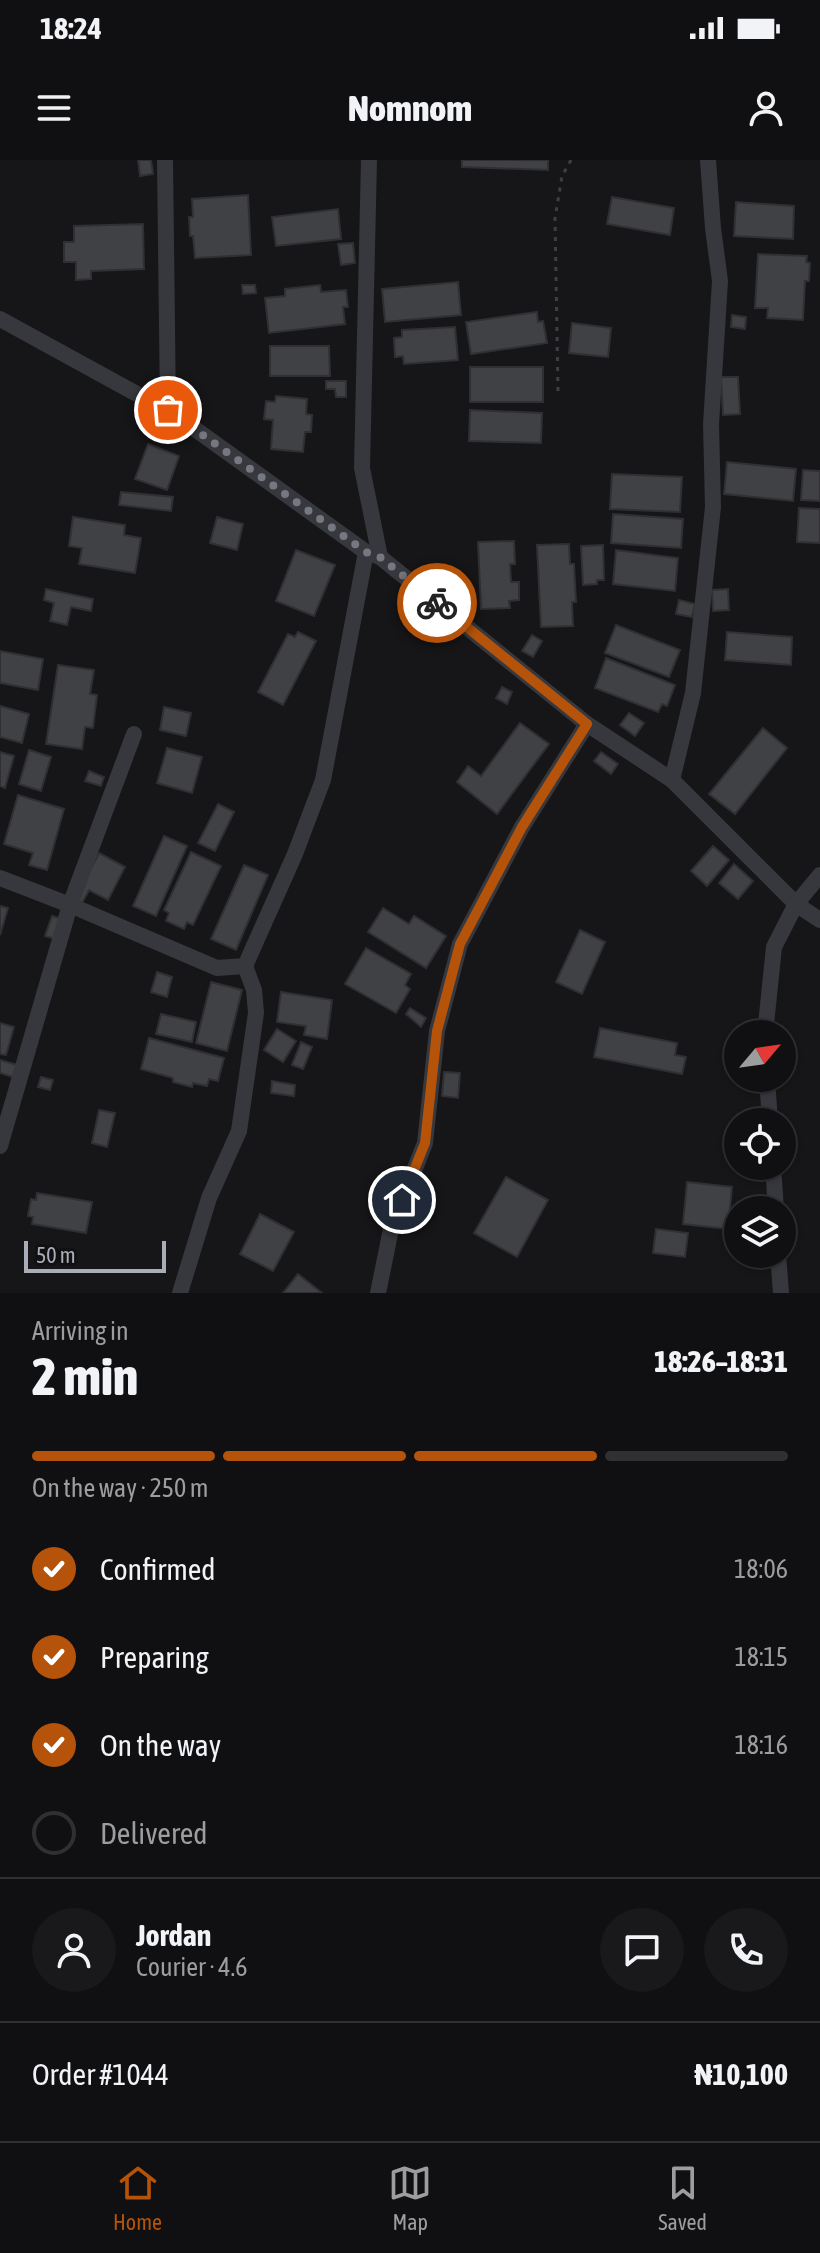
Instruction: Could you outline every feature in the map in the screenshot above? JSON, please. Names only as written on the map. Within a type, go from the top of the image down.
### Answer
[{"type":"street","points":[[165,160],[168,410],[373,554],[587,724],[672,780],[796,904],[820,920]]},
{"type":"street","points":[[180,1293],[209,1198],[239,1131],[256,1013],[254,990],[245,966],[295,854],[323,780],[373,554],[362,468],[369,160]]},
{"type":"street","points":[[672,780],[693,693],[713,507],[711,424],[720,281],[708,160]]},
{"type":"street","points":[[0,319],[177,416]]},
{"type":"street","points":[[378,1293],[391,1229],[425,1143],[437,1031],[460,944],[522,827],[587,724]]},
{"type":"street","points":[[0,1146],[70,905],[134,734]]},
{"type":"street","points":[[766,1020],[774,947],[796,904],[820,875]]},
{"type":"street","points":[[0,878],[217,968],[245,966]]},
{"type":"street","points":[[779,1268],[781,1293]]},
{"type":"path","points":[[558,391],[555,218],[562,176],[571,160]]},
{"type":"building","points":[[138,160],[151,160],[153,174],[140,176]]},
{"type":"building","points":[[462,160],[548,160],[548,170],[462,167]]},
{"type":"building","points":[[248,195],[251,255],[195,258],[189,217],[193,217],[192,199]]},
{"type":"building","points":[[612,197],[674,208],[670,235],[607,224]]},
{"type":"building","points":[[736,202],[794,206],[793,239],[734,236]]},
{"type":"building","points":[[338,209],[341,239],[276,246],[272,217]]},
{"type":"building","points":[[143,224],[144,269],[91,271],[91,279],[76,280],[76,262],[64,262],[64,242],[74,242],[74,226]]},
{"type":"building","points":[[353,243],[355,263],[341,265],[338,244]]},
{"type":"building","points":[[758,254],[807,256],[806,262],[810,263],[809,281],[805,281],[803,320],[767,318],[768,308],[755,308]]},
{"type":"building","points":[[458,282],[461,315],[385,322],[382,289]]},
{"type":"building","points":[[242,285],[255,285],[256,293],[243,294]]},
{"type":"building","points":[[320,285],[321,292],[346,290],[348,307],[343,307],[345,324],[269,333],[265,298],[285,296],[285,289]]},
{"type":"building","points":[[537,312],[538,322],[543,321],[547,343],[471,354],[466,322]]},
{"type":"building","points":[[732,315],[746,317],[745,329],[731,327]]},
{"type":"building","points":[[572,323],[611,328],[608,357],[569,353]]},
{"type":"building","points":[[455,327],[458,360],[404,364],[403,356],[395,357],[394,338],[402,337],[402,330]]},
{"type":"building","points":[[270,346],[329,346],[330,376],[270,376]]},
{"type":"building","points":[[470,367],[543,367],[543,402],[470,402]]},
{"type":"building","points":[[721,377],[738,377],[740,414],[723,415]]},
{"type":"building","points":[[326,381],[346,381],[346,397],[336,397],[335,389],[326,389]]},
{"type":"building","points":[[276,396],[307,399],[306,414],[312,415],[311,432],[305,432],[303,452],[271,449],[273,420],[264,419],[266,401],[275,402]]},
{"type":"building","points":[[470,410],[542,413],[541,443],[469,441]]},
{"type":"building","points":[[148,444],[179,456],[167,490],[135,479]]},
{"type":"building","points":[[727,462],[796,469],[793,501],[724,494]]},
{"type":"building","points":[[803,470],[820,471],[820,501],[801,500]]},
{"type":"building","points":[[612,474],[682,477],[680,512],[610,509]]},
{"type":"building","points":[[121,492],[173,497],[171,511],[119,505]]},
{"type":"building","points":[[799,508],[820,509],[820,543],[797,542]]},
{"type":"building","points":[[613,514],[683,519],[681,548],[611,543]]},
{"type":"building","points":[[73,517],[125,525],[124,535],[141,538],[135,573],[79,564],[82,548],[69,546]]},
{"type":"building","points":[[217,517],[243,524],[237,550],[210,543]]},
{"type":"building","points":[[514,541],[515,564],[510,564],[511,582],[519,582],[519,600],[509,601],[510,608],[481,609],[478,542]]},
{"type":"building","points":[[569,544],[570,564],[574,564],[576,602],[572,602],[573,626],[541,627],[537,545]]},
{"type":"building","points":[[603,545],[604,580],[583,585],[581,546]]},
{"type":"building","points":[[296,550],[335,565],[314,616],[276,601]]},
{"type":"building","points":[[616,550],[678,558],[675,591],[613,584]]},
{"type":"building","points":[[46,589],[93,599],[91,611],[71,607],[67,625],[50,621],[54,603],[44,600]]},
{"type":"building","points":[[728,589],[729,610],[713,611],[712,590]]},
{"type":"building","points":[[679,600],[695,604],[692,617],[676,614]]},
{"type":"building","points":[[616,625],[680,650],[669,677],[605,653]]},
{"type":"building","points":[[298,632],[316,641],[283,705],[258,692],[288,634],[295,637]]},
{"type":"building","points":[[727,632],[792,637],[791,665],[725,660]]},
{"type":"building","points":[[532,635],[542,641],[533,657],[522,651]]},
{"type":"building","points":[[0,651],[43,659],[38,690],[0,683]]},
{"type":"building","points":[[606,658],[675,685],[667,706],[662,704],[658,712],[595,688]]},
{"type":"building","points":[[58,665],[94,670],[90,694],[97,695],[93,728],[85,727],[82,749],[46,744]]},
{"type":"building","points":[[502,687],[512,692],[507,704],[496,698]]},
{"type":"building","points":[[0,706],[29,714],[22,743],[0,737]]},
{"type":"building","points":[[164,707],[191,713],[186,736],[160,730]]},
{"type":"building","points":[[629,713],[644,723],[635,736],[620,725]]},
{"type":"building","points":[[520,723],[549,744],[497,814],[457,782],[468,766],[481,776]]},
{"type":"building","points":[[763,728],[787,748],[735,814],[709,794]]},
{"type":"building","points":[[167,748],[202,757],[192,793],[157,783]]},
{"type":"building","points":[[29,750],[51,757],[41,791],[19,784]]},
{"type":"building","points":[[0,752],[14,756],[5,788],[0,786]]},
{"type":"building","points":[[601,752],[618,764],[611,774],[594,761]]},
{"type":"building","points":[[89,771],[104,777],[101,786],[85,781]]},
{"type":"building","points":[[18,795],[64,809],[47,870],[29,865],[33,853],[4,844]]},
{"type":"building","points":[[218,804],[234,812],[215,851],[198,843]]},
{"type":"building","points":[[164,836],[187,846],[156,916],[133,906]]},
{"type":"building","points":[[713,846],[729,860],[707,886],[691,871]]},
{"type":"building","points":[[191,852],[221,866],[193,925],[187,922],[184,929],[166,921],[169,913],[164,910]]},
{"type":"building","points":[[99,853],[125,867],[108,900],[89,890],[82,903],[75,899]]},
{"type":"building","points":[[734,864],[753,881],[738,899],[719,883]]},
{"type":"building","points":[[244,865],[268,875],[236,950],[211,939]]},
{"type":"building","points":[[0,906],[8,908],[0,935]]},
{"type":"building","points":[[383,908],[409,924],[414,916],[446,936],[426,968],[368,932]]},
{"type":"building","points":[[52,916],[62,919],[56,939],[45,936]]},
{"type":"building","points":[[580,930],[605,942],[582,994],[556,982]]},
{"type":"building","points":[[366,948],[411,974],[405,985],[410,989],[396,1013],[345,984]]},
{"type":"building","points":[[157,972],[172,977],[167,997],[151,992]]},
{"type":"building","points":[[211,982],[242,990],[227,1051],[196,1043]]},
{"type":"building","points":[[281,992],[332,1000],[327,1039],[304,1035],[306,1026],[277,1022]]},
{"type":"building","points":[[410,1008],[426,1018],[421,1027],[406,1014]]},
{"type":"building","points":[[161,1014],[196,1022],[192,1042],[156,1034]]},
{"type":"building","points":[[0,1023],[14,1027],[6,1055],[0,1054]]},
{"type":"building","points":[[600,1028],[677,1043],[675,1055],[686,1057],[682,1074],[594,1057]]},
{"type":"building","points":[[277,1029],[296,1041],[283,1062],[264,1050]]},
{"type":"building","points":[[149,1038],[224,1058],[218,1081],[209,1079],[207,1086],[193,1083],[192,1087],[141,1069]]},
{"type":"building","points":[[301,1042],[312,1047],[303,1069],[292,1065]]},
{"type":"building","points":[[0,1060],[17,1065],[13,1077],[0,1073]]},
{"type":"building","points":[[444,1072],[460,1073],[458,1098],[442,1096]]},
{"type":"building","points":[[41,1077],[53,1080],[50,1090],[38,1087]]},
{"type":"building","points":[[272,1081],[295,1085],[294,1096],[271,1093]]},
{"type":"building","points":[[99,1110],[115,1113],[107,1147],[92,1143]]},
{"type":"building","points":[[506,1177],[548,1200],[517,1257],[474,1233]]},
{"type":"building","points":[[687,1182],[732,1187],[731,1196],[724,1196],[724,1229],[683,1224]]},
{"type":"building","points":[[37,1193],[92,1202],[86,1233],[32,1224],[33,1217],[28,1216],[31,1199],[36,1200]]},
{"type":"building","points":[[260,1214],[294,1232],[273,1271],[240,1254]]},
{"type":"building","points":[[656,1229],[688,1233],[685,1257],[653,1253]]},
{"type":"building","points":[[298,1274],[322,1293],[283,1293]]},
{"type":"way so far","points":[[168,410],[366,552],[380,557],[437,603]]},
{"type":"route","points":[[402,1200],[425,1143],[437,1031],[460,944],[522,827],[587,724],[437,603]]}]
